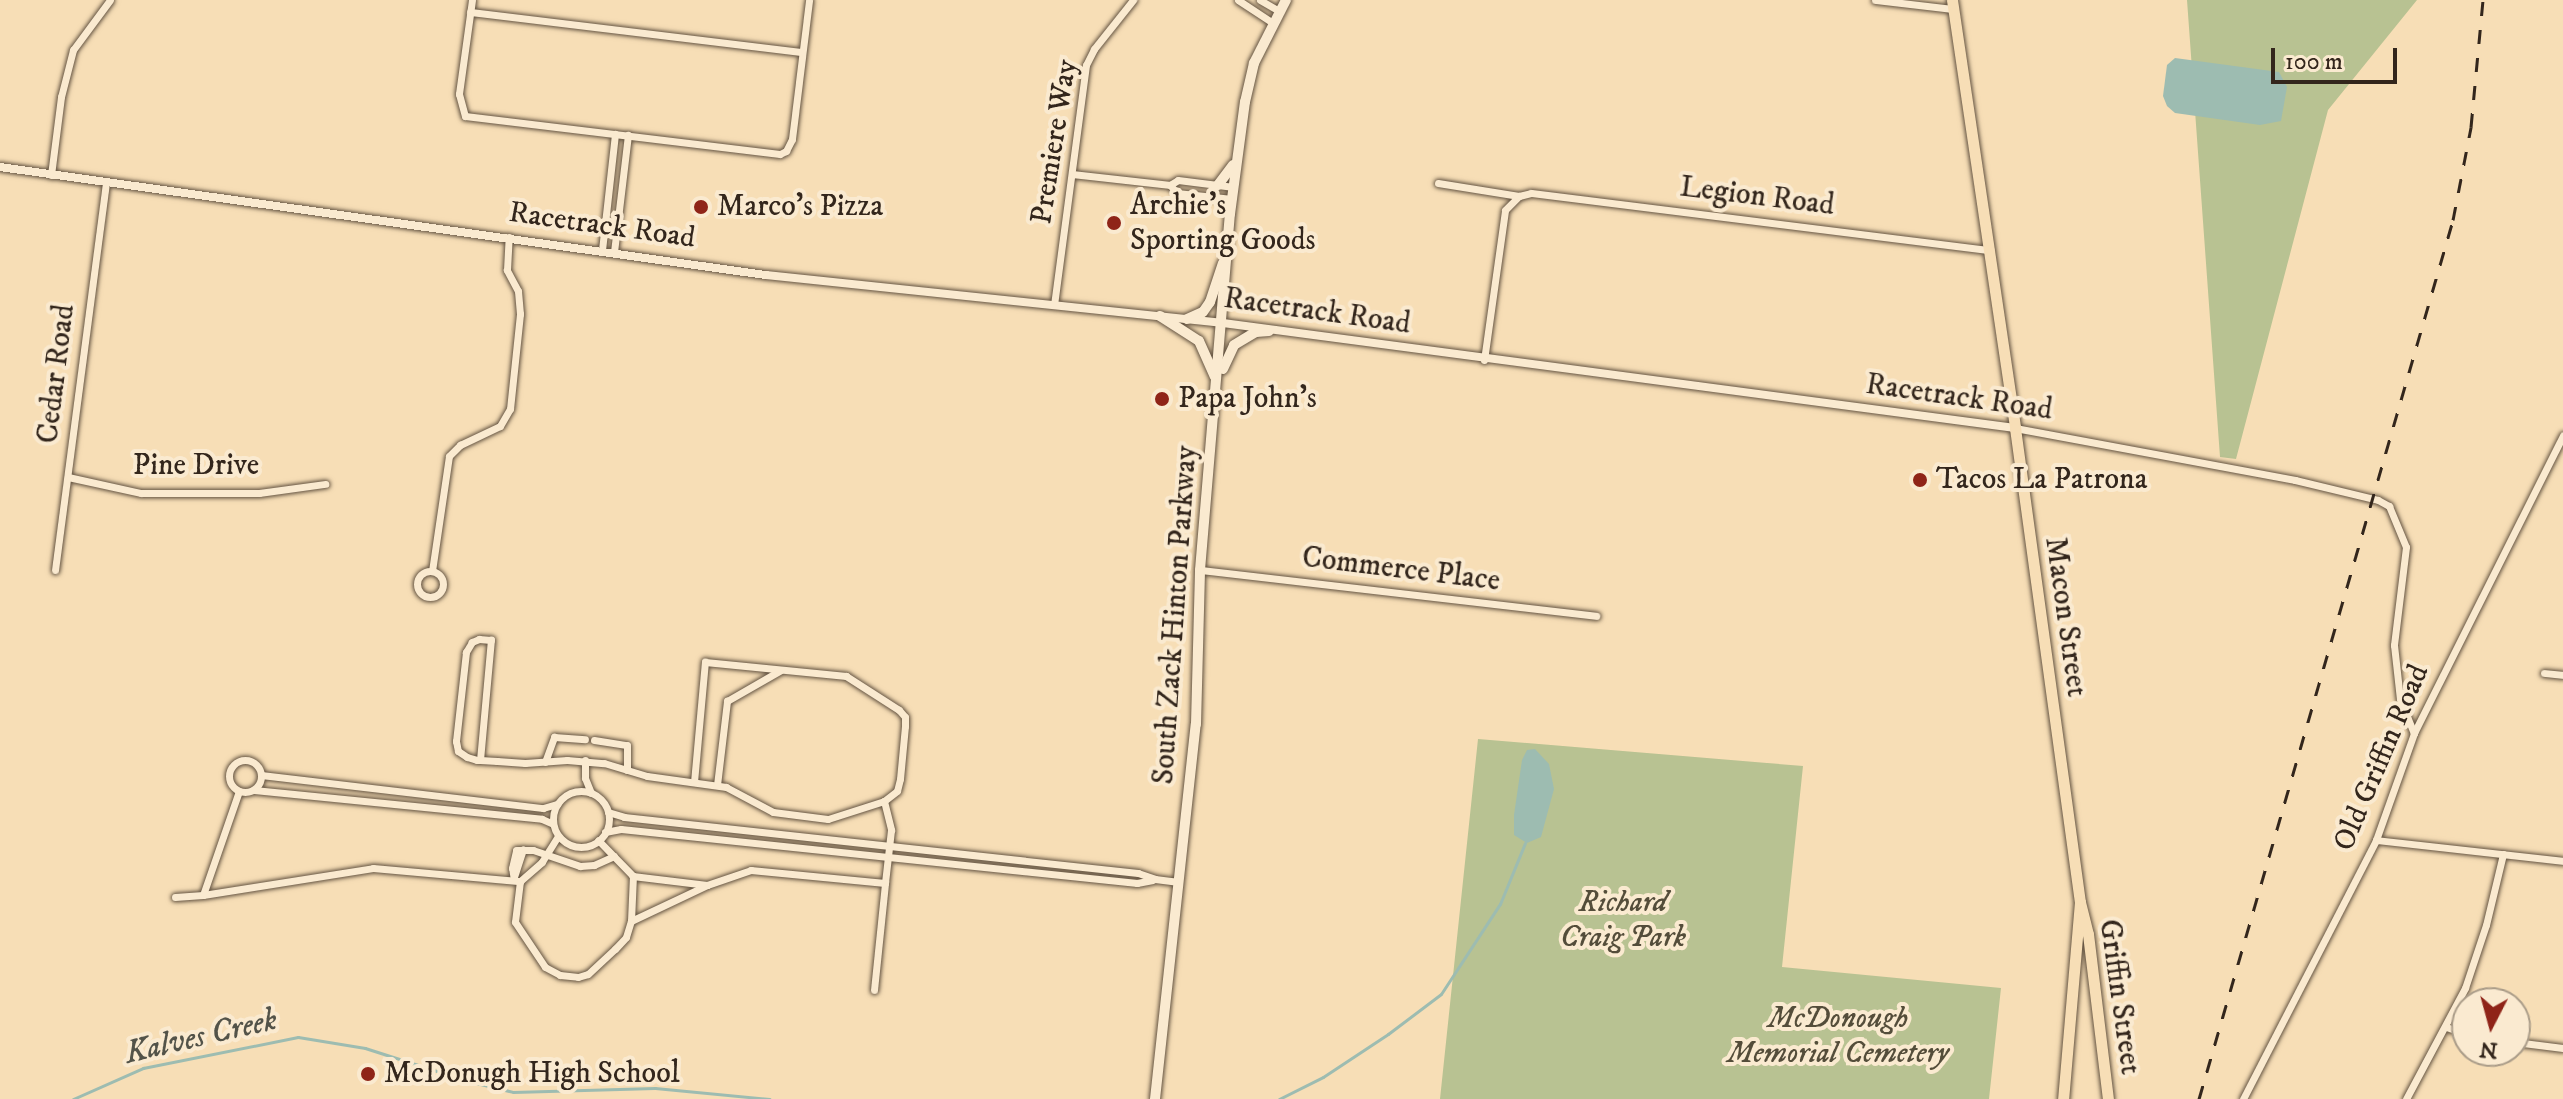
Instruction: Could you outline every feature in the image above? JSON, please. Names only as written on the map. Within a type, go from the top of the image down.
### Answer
[{"type":"main road","name":"South Zack Hinton Parkway","points":[[1155,1099],[1196,724],[1200,570],[1237,156],[1254,63],[1286,0]]},
{"type":"main road","name":"Macon Street","points":[[1953,4],[2080,902],[2076,913],[2075,990],[2063,1099]]},
{"type":"main road","points":[[1218,185],[1230,172],[1237,156]]},
{"type":"main road","points":[[1187,319],[1203,312],[1210,302],[1228,246]]},
{"type":"main road","points":[[1160,316],[1199,341],[1212,366],[1217,386]]},
{"type":"main road","points":[[1217,386],[1234,345],[1256,332],[1269,331]]},
{"type":"main road","name":"Griffin Street","points":[[2080,902],[2088,934],[2108,1099]]},
{"type":"street","points":[[51,175],[61,97],[73,50],[110,0]]},
{"type":"street","points":[[472,0],[459,94],[465,116],[780,154],[786,151],[792,139],[809,0]]},
{"type":"street","name":"Premiere Way","points":[[1054,305],[1087,62],[1133,0]]},
{"type":"street","points":[[1238,0],[1273,23]]},
{"type":"street","points":[[1260,0],[1279,11]]},
{"type":"street","points":[[1875,0],[1953,4]]},
{"type":"street","points":[[470,12],[802,52]]},
{"type":"street","points":[[602,250],[615,134]]},
{"type":"street","points":[[614,252],[628,135]]},
{"type":"street","name":"Racetrack Road","points":[[0,167],[766,275],[1223,323],[2015,428],[2295,480],[2382,501],[2389,506],[2406,547],[2394,645],[2400,699],[2414,733]]},
{"type":"street","points":[[1072,174],[1170,185],[1178,180],[1234,187]]},
{"type":"street","name":"Legion Road","points":[[1438,183],[1519,196],[1531,193],[1990,250]]},
{"type":"street","name":"Cedar Road","points":[[55,570],[106,184]]},
{"type":"street","points":[[1170,185],[1177,193],[1232,199]]},
{"type":"street","points":[[1484,360],[1505,210],[1519,196]]},
{"type":"street","points":[[432,571],[449,456],[460,445],[500,426],[510,409],[520,314],[518,291],[507,270],[509,237]]},
{"type":"street","name":"Old Griffin Road","points":[[2243,1099],[2376,840],[2414,733],[2563,435]]},
{"type":"street","name":"Pine Drive","points":[[68,477],[141,493],[259,493],[325,484]]},
{"type":"street","name":"Commerce Place","points":[[1200,570],[1596,616]]},
{"type":"street","points":[[480,760],[491,640],[479,639],[472,642],[466,652],[456,741],[461,755],[480,760],[585,760],[627,770],[694,782],[717,785],[739,791],[773,812],[828,819],[884,801],[897,791],[905,717],[855,679],[705,662],[694,782]]},
{"type":"street","points":[[717,785],[727,701],[781,670]]},
{"type":"street","points":[[2544,673],[2563,675]]},
{"type":"street","points":[[545,762],[549,742],[554,737],[590,740],[627,745],[627,770]]},
{"type":"street","points":[[585,760],[585,778],[591,793],[608,812],[624,817],[1138,873],[1179,882]]},
{"type":"street","points":[[239,791],[228,779],[230,768],[237,761],[252,762],[261,775],[543,808],[557,804],[574,792],[585,778]]},
{"type":"street","points":[[254,790],[261,775]]},
{"type":"street","points":[[239,791],[542,819],[553,824]]},
{"type":"street","points":[[203,895],[239,791]]},
{"type":"street","points":[[574,792],[591,793]]},
{"type":"street","points":[[874,990],[890,846],[891,824],[884,801]]},
{"type":"street","points":[[557,804],[553,824],[558,836],[576,846],[598,840],[605,832],[608,812]]},
{"type":"street","points":[[605,832],[621,829],[1137,883],[1155,879]]},
{"type":"street","points":[[175,897],[373,868],[516,879],[538,866],[558,836]]},
{"type":"street","points":[[598,840],[633,876],[707,885]]},
{"type":"street","points":[[2376,840],[2563,861]]},
{"type":"street","points":[[614,856],[594,865],[580,866],[546,853],[523,849],[513,853],[516,863],[515,922],[545,967],[560,975],[588,974],[626,937],[631,921],[633,876]]},
{"type":"street","points":[[2406,1099],[2465,988],[2486,925],[2503,854]]},
{"type":"street","points":[[516,863],[538,866]]},
{"type":"street","points":[[631,921],[707,885],[751,870],[885,883]]},
{"type":"street","points":[[2446,1027],[2451,1029]]},
{"type":"street","points":[[2531,1044],[2563,1048]]},
{"type":"green space","points":[[2187,0],[2417,0],[2328,110],[2236,459],[2220,457]]},
{"type":"green space","name":"Richard Craig Park","points":[[1478,739],[1803,766],[1782,967],[2001,988],[1989,1099],[1440,1099]]},
{"type":"water","points":[[2175,58],[2279,72],[2287,87],[2281,121],[2260,125],[2175,113],[2167,106],[2163,96],[2167,65]]},
{"type":"water","points":[[1535,749],[1549,764],[1554,789],[1541,837],[1527,843],[1514,835],[1514,815],[1522,760],[1527,750]]},
{"type":"waterway","name":"Kalves Creek","points":[[1279,1099],[1323,1077],[1441,994],[1500,904],[1525,843]]},
{"type":"waterway","name":"Kalves Creek","points":[[73,1099],[143,1068],[298,1037],[365,1048],[513,1092],[655,1088],[769,1099]]},
{"type":"railway","points":[[2199,1099],[2453,220],[2471,127],[2483,0]]},
{"type":"place","name":"Marco's Pizza","points":[[701,207]]},
{"type":"place","name":"Archie's Sporting Goods","points":[[1114,223]]},
{"type":"place","name":"Papa John's","points":[[1162,399]]},
{"type":"place","name":"Tacos La Patrona","points":[[1920,480]]},
{"type":"place","name":"McDonugh High School","points":[[368,1074]]},
{"type":"park label","name":"McDonough Memorial Cemetery","points":[[1838,1036]]}]
